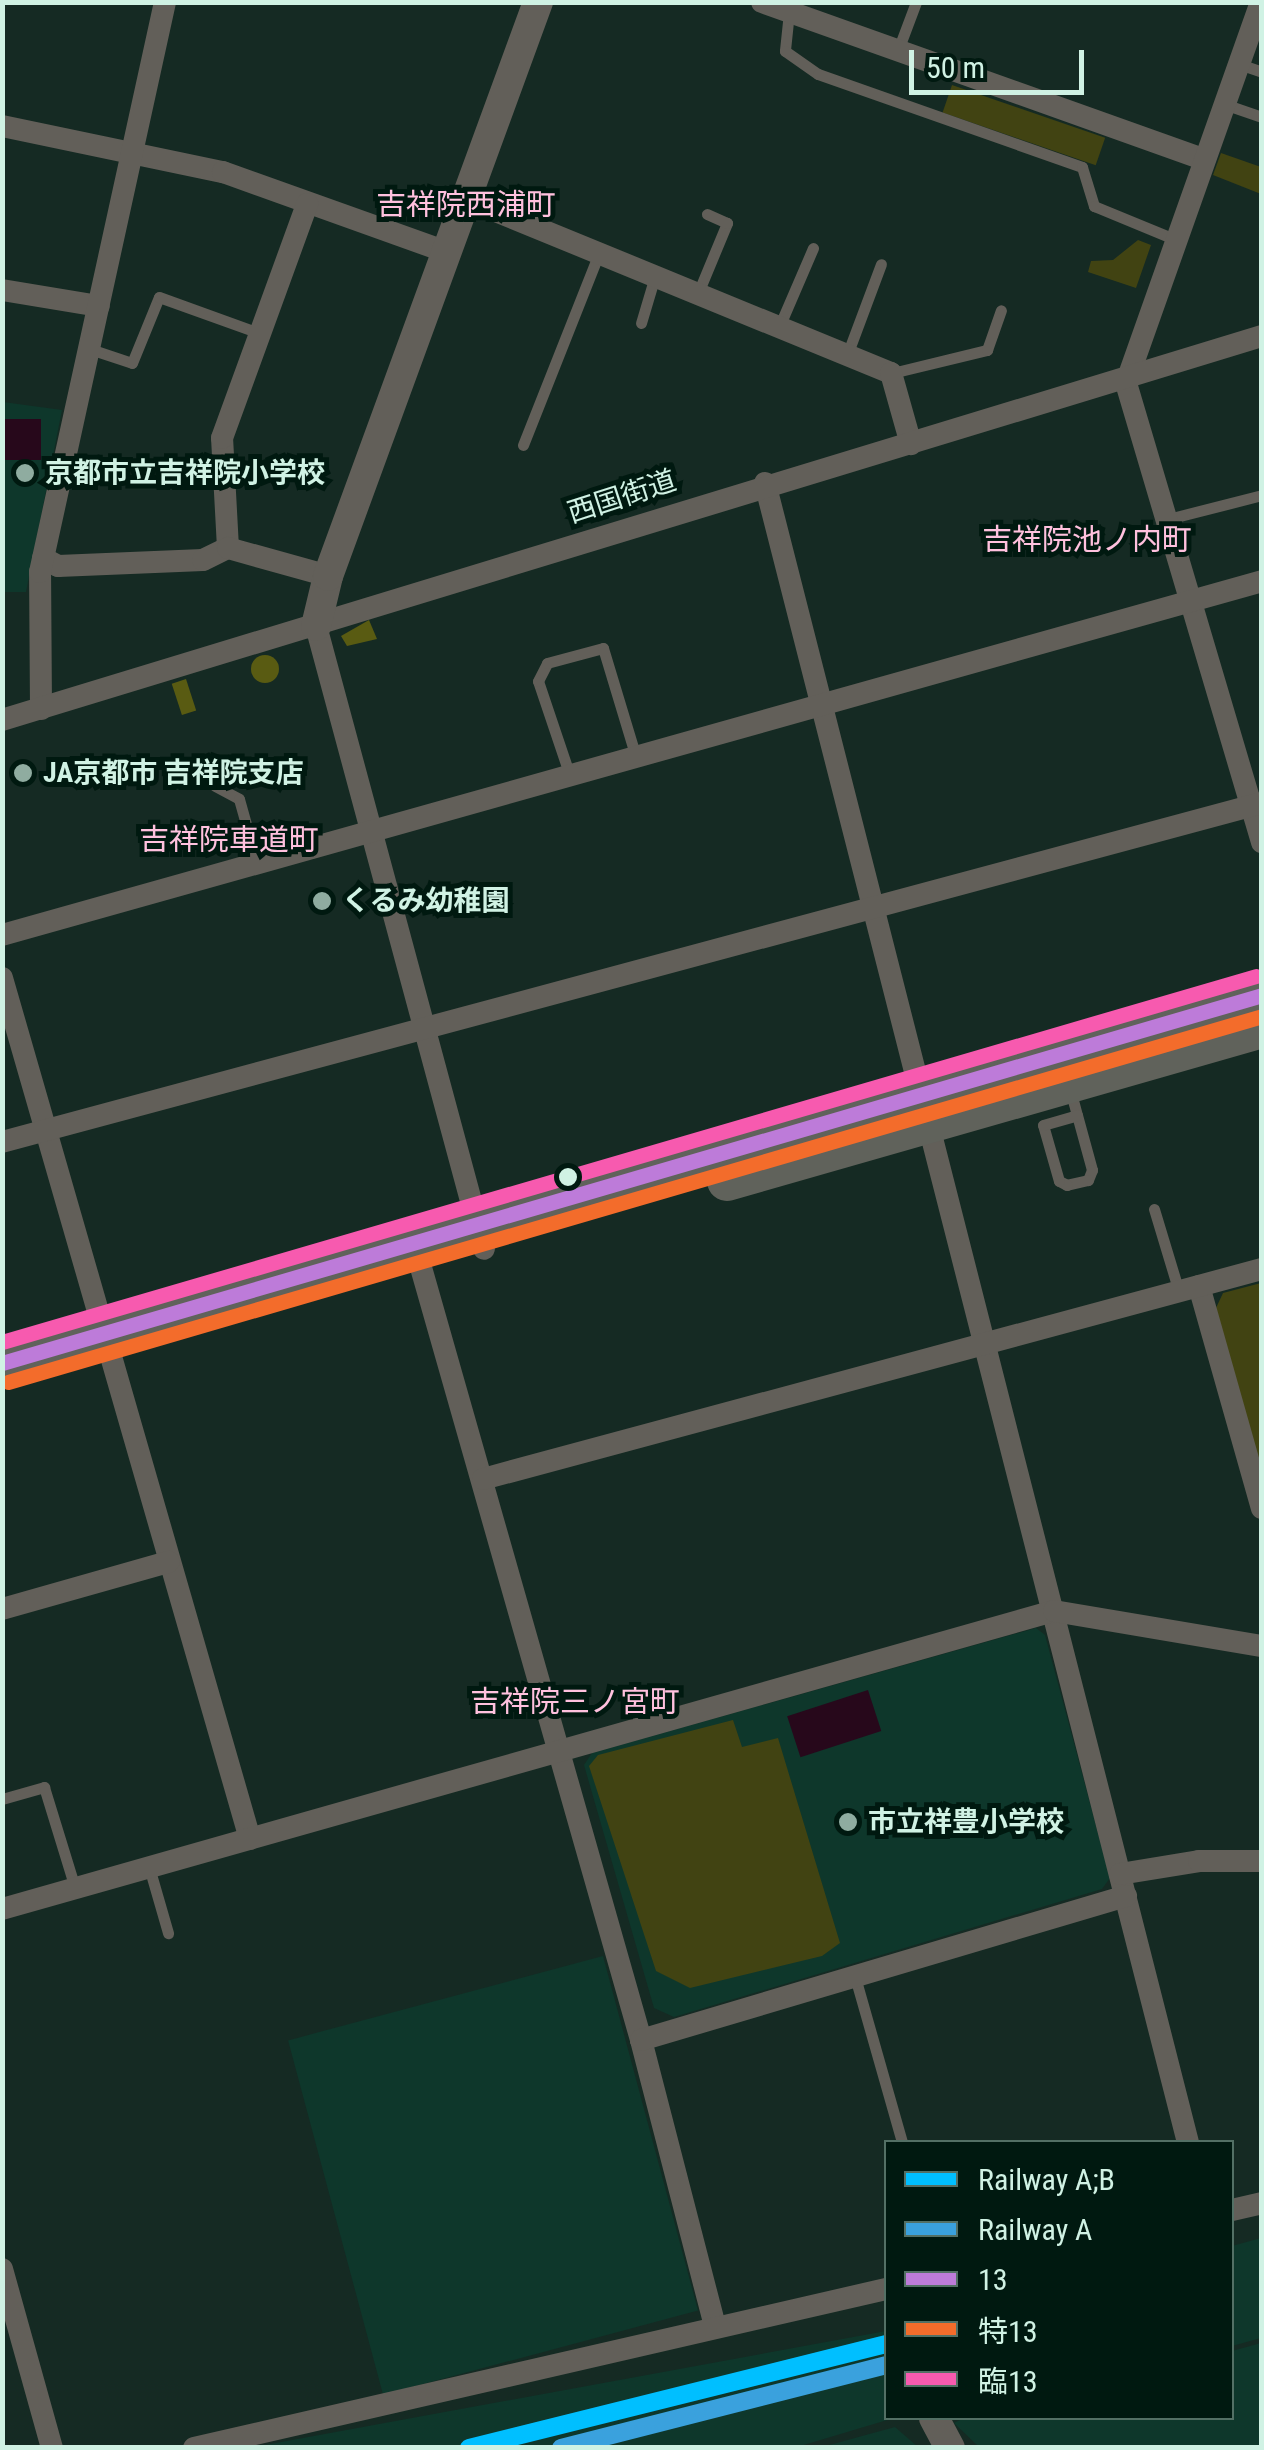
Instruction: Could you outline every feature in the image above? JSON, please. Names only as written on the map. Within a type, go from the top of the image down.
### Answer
[{"type":"highway","points":[[2,1389],[106,1346],[928,1109],[1262,995]]},
{"type":"highway","points":[[928,1109],[1073,1100],[1262,1028]]},
{"type":"highway","points":[[2,1362],[106,1346]]},
{"type":"street","points":[[41,709],[44,558],[165,2]]},
{"type":"street","points":[[1261,2],[1250,68],[1224,104],[1126,383],[1256,805],[1262,842]]},
{"type":"street","points":[[481,1237],[368,832],[316,626],[328,576],[531,5]]},
{"type":"street","points":[[778,7],[1204,159]]},
{"type":"street","points":[[2,126],[223,172],[444,251]]},
{"type":"street","points":[[464,198],[892,373],[911,444]]},
{"type":"street","points":[[228,548],[222,438],[307,204]]},
{"type":"street","points":[[2,290],[99,306]]},
{"type":"street","name":"西国街道","points":[[2,720],[316,626],[765,483],[1126,383],[1262,336]]},
{"type":"street","points":[[765,483],[928,1109],[1187,2140]]},
{"type":"street","points":[[44,558],[58,566],[203,560],[228,548],[328,576]]},
{"type":"street","points":[[2,935],[1262,581]]},
{"type":"street","points":[[2,1142],[1256,805]]},
{"type":"street","points":[[2,978],[250,1839]]},
{"type":"street","points":[[418,1255],[641,2040],[714,2327]]},
{"type":"street","points":[[483,1479],[1262,1270]]},
{"type":"street","points":[[1189,1289],[1262,1508]]},
{"type":"street","points":[[2,1608],[168,1562]]},
{"type":"street","points":[[2,1909],[1054,1611],[1262,1646]]},
{"type":"street","points":[[641,2040],[855,1977],[1199,1860],[1262,1862]]},
{"type":"street","points":[[1234,2210],[1262,2203]]},
{"type":"street","points":[[2,2269],[52,2448]]},
{"type":"street","points":[[194,2448],[884,2289]]},
{"type":"street","points":[[935,2420],[950,2448]]},
{"type":"lane","points":[[898,51],[916,2]]},
{"type":"lane","points":[[778,7],[785,51],[818,74],[1082,168],[1094,206],[1174,239]]},
{"type":"lane","points":[[1224,104],[1262,117]]},
{"type":"lane","points":[[698,293],[727,223],[707,214]]},
{"type":"lane","points":[[779,327],[812,248]]},
{"type":"lane","points":[[523,445],[599,253]]},
{"type":"lane","points":[[848,355],[881,264]]},
{"type":"lane","points":[[642,323],[655,276]]},
{"type":"lane","points":[[90,349],[132,363],[159,297],[262,334]]},
{"type":"lane","points":[[892,373],[987,350],[1001,310]]},
{"type":"lane","points":[[1168,519],[1262,495]]},
{"type":"lane","points":[[570,776],[538,681],[547,664],[566,658],[602,648],[636,757]]},
{"type":"lane","points":[[215,786],[239,799],[257,863]]},
{"type":"lane","points":[[1073,1100],[1092,1170],[1088,1180],[1067,1186],[1059,1181],[1043,1125],[1073,1100]]},
{"type":"lane","points":[[1154,1209],[1189,1289]]},
{"type":"lane","points":[[2,1799],[44,1787],[76,1888]]},
{"type":"lane","points":[[149,1868],[168,1934]]},
{"type":"lane","points":[[855,1977],[901,2140]]},
{"type":"shaded area","points":[[952,85],[1105,138],[1096,165],[943,112]]},
{"type":"shaded area","points":[[1221,153],[1261,167],[1261,194],[1213,175]]},
{"type":"shaded area","points":[[1138,240],[1151,245],[1136,288],[1088,272],[1091,261],[1113,260]]},
{"type":"shaded area","name":"京都市立吉祥院小学校","points":[[3,402],[62,410],[26,592],[3,592]]},
{"type":"shaded area","points":[[2,419],[41,419],[41,460],[2,460]]},
{"type":"shaded area","points":[[369,620],[377,639],[347,646],[341,636]]},
{"type":"shaded area","points":[[265,655],[275,659],[279,669],[275,679],[265,683],[255,679],[251,669],[255,659]]},
{"type":"shaded area","points":[[186,679],[196,710],[182,715],[172,684]]},
{"type":"shaded area","points":[[1261,1283],[1261,1473],[1216,1308],[1223,1293]]},
{"type":"shaded area","name":"市立祥豊小学校","points":[[1036,1628],[1045,1635],[1110,1878],[1102,1889],[674,2017],[654,2008],[584,1765],[592,1753]]},
{"type":"shaded area","points":[[868,1690],[881,1731],[800,1757],[787,1716]]},
{"type":"shaded area","points":[[733,1720],[742,1747],[778,1738],[840,1943],[822,1956],[690,1988],[656,1971],[589,1766],[598,1755]]},
{"type":"shaded area","points":[[603,1956],[698,2310],[383,2395],[288,2040]]},
{"type":"shaded area","points":[[1261,2238],[1261,2338],[1234,2345],[1234,2245]]},
{"type":"shaded area","points":[[884,2331],[884,2420],[887,2420],[797,2447],[254,2447]]},
{"type":"shaded area","points":[[1261,2343],[1261,2447],[979,2447],[954,2423],[1234,2420],[1234,2350]]},
{"type":"shaded area","points":[[895,2427],[918,2447],[822,2447]]},
{"type":"rail line","name":"A;B","points":[[469,2448],[884,2344]]},
{"type":"rail line","name":"A","points":[[561,2448],[884,2366]]},
{"type":"transit line","name":"臨13","points":[[2,1342],[1256,976]]},
{"type":"transit line","name":"13","points":[[2,1363],[1262,995]]},
{"type":"transit line","name":"特13","points":[[8,1382],[1262,1016]]},
{"type":"place","name":"京都市立吉祥院小学校","points":[[25,473]]},
{"type":"place","name":"JA京都市 吉祥院支店","points":[[23,773]]},
{"type":"place","name":"くるみ幼稚園","points":[[322,901]]},
{"type":"place","name":"市立祥豊小学校","points":[[848,1822]]},
{"type":"district","name":"吉祥院西浦町","points":[[466,205]]},
{"type":"district","name":"吉祥院池ノ内町","points":[[1087,540]]},
{"type":"district","name":"吉祥院車道町","points":[[229,840]]},
{"type":"district","name":"吉祥院三ノ宮町","points":[[575,1702]]}]
